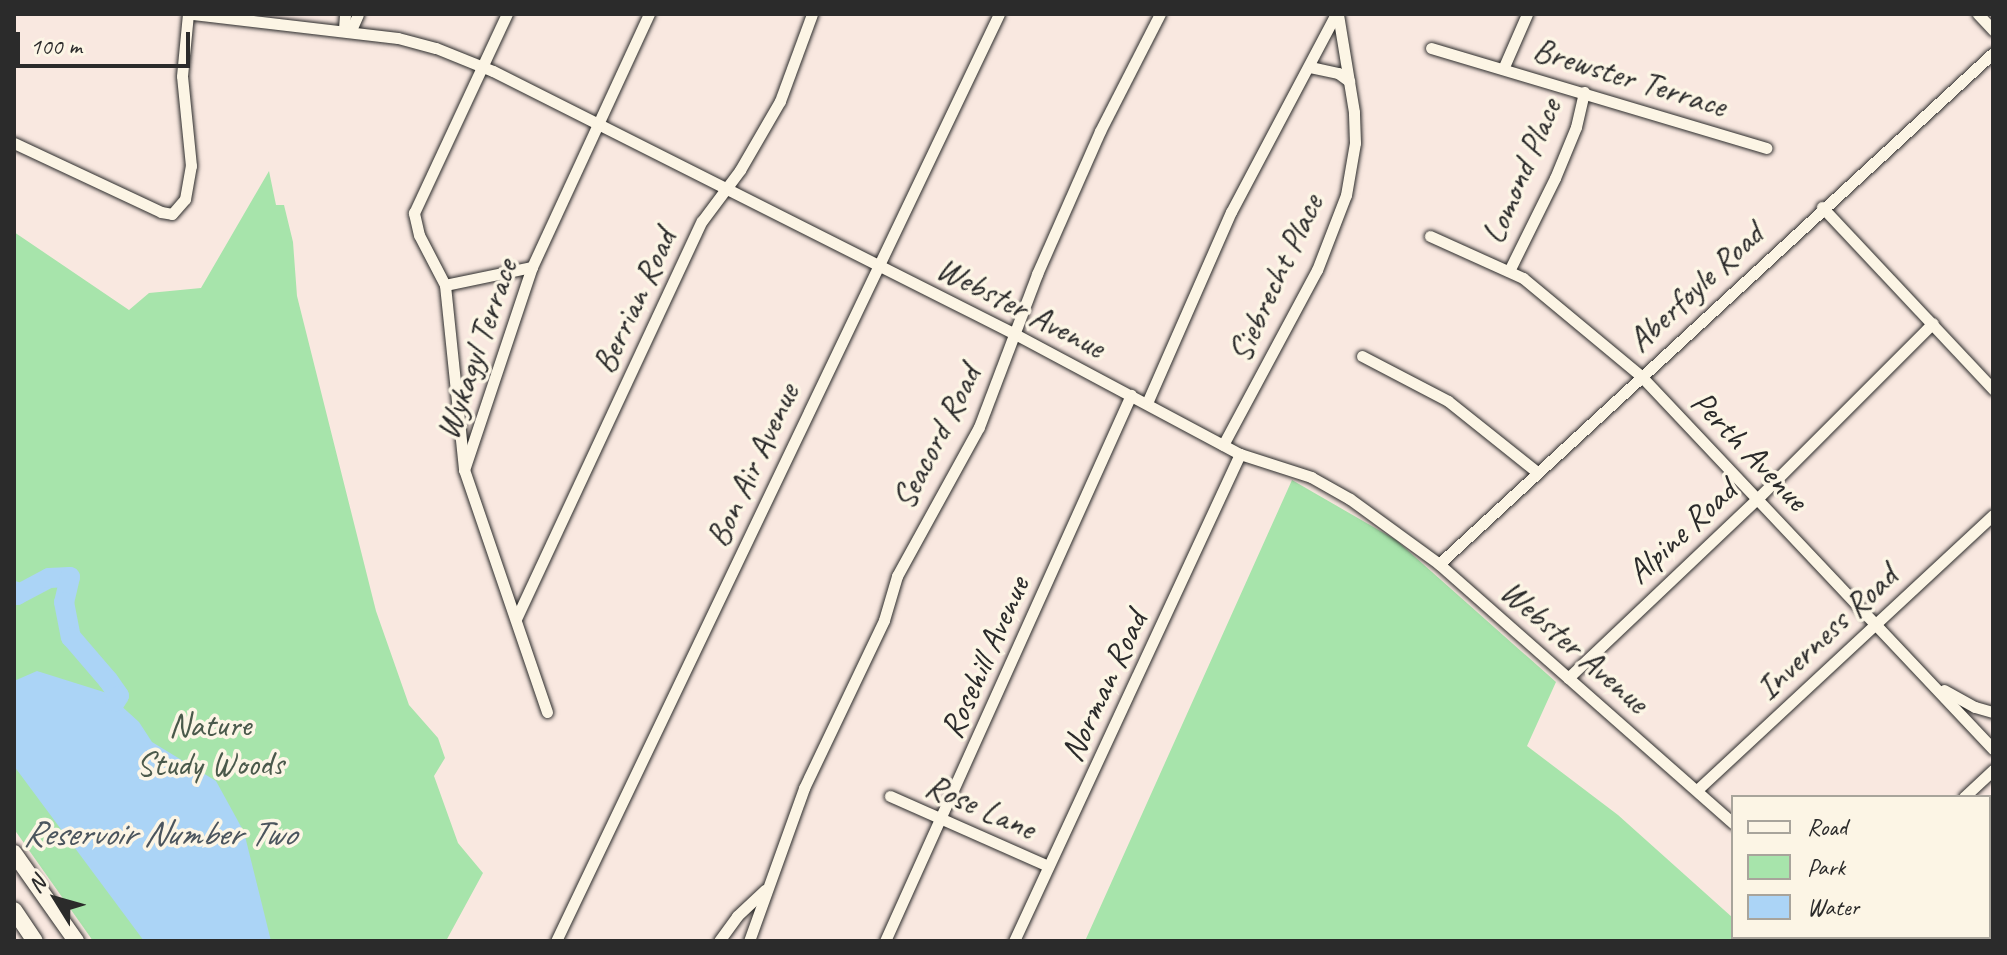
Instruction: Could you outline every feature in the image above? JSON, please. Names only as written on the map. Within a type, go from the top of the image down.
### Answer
[{"type":"highway","points":[[14,853],[76,941]]},
{"type":"highway","points":[[14,910],[35,941]]},
{"type":"street","name":"Webster Avenue","points":[[190,14],[348,30],[436,48],[483,67],[1015,334],[1240,454],[1311,477],[1350,499],[1439,564],[1731,821]]},
{"type":"street","points":[[14,143],[161,212],[172,214],[185,199],[191,166],[182,76],[190,14]]},
{"type":"street","points":[[345,14],[348,30]]},
{"type":"street","points":[[348,30],[358,14]]},
{"type":"street","points":[[464,470],[445,285],[419,235],[414,213],[507,14]]},
{"type":"street","name":"Wykagyl Terrace","points":[[547,712],[464,470],[532,267],[649,14]]},
{"type":"street","name":"Berrian Road","points":[[516,619],[702,221],[780,101],[812,14]]},
{"type":"street","name":"Bon Air Avenue","points":[[556,941],[999,14]]},
{"type":"street","name":"Seacord Road","points":[[749,941],[804,788],[884,620],[897,576],[979,427],[1037,274],[1100,131],[1160,14]]},
{"type":"street","points":[[1147,403],[1231,212],[1337,14]]},
{"type":"street","name":"Siebrecht Place","points":[[1223,445],[1317,270],[1346,195],[1355,143],[1349,81],[1337,14]]},
{"type":"street","points":[[1503,69],[1527,14]]},
{"type":"street","points":[[1978,14],[1993,30]]},
{"type":"street","name":"Brewster Terrace","points":[[1431,48],[1766,148]]},
{"type":"street","name":"Aberfoyle Road","points":[[1439,564],[1822,207],[1993,53]]},
{"type":"street","points":[[1310,67],[1338,73],[1349,81]]},
{"type":"street","name":"Lomond Place","points":[[1509,271],[1555,178],[1576,127],[1584,92]]},
{"type":"street","points":[[1822,207],[1993,389]]},
{"type":"street","name":"Perth Avenue","points":[[1430,236],[1509,271],[1569,313],[1641,376],[1993,749]]},
{"type":"street","points":[[445,285],[532,267]]},
{"type":"street","name":"Alpine Road","points":[[1568,678],[1758,498],[1933,323]]},
{"type":"street","points":[[1362,356],[1448,401],[1537,472]]},
{"type":"street","name":"Rosehill Avenue","points":[[885,941],[1131,395]]},
{"type":"street","name":"Norman Road","points":[[1014,941],[1240,454]]},
{"type":"street","name":"Inverness Road","points":[[1697,790],[1993,515]]},
{"type":"street","points":[[1919,669],[1953,696],[1993,712]]},
{"type":"street","points":[[1966,795],[1993,770]]},
{"type":"street","name":"Rose Lane","points":[[890,796],[1048,866]]},
{"type":"street","name":"Seacord Road","points":[[719,941],[732,922],[768,887]]},
{"type":"green space","name":"Nature Study Woods","points":[[269,171],[276,205],[284,205],[293,242],[297,296],[376,611],[409,705],[438,738],[445,758],[434,776],[458,843],[483,873],[446,941],[93,941],[14,829],[14,232],[129,310],[149,293],[201,288]]},
{"type":"green space","points":[[1292,480],[1396,540],[1556,682],[1527,746],[1618,815],[1731,916],[1731,939],[1759,941],[1085,941]]},
{"type":"water","name":"Reservoir Number Two","points":[[37,671],[107,693],[139,722],[152,742],[216,781],[244,832],[271,941],[144,941],[14,766],[14,681]]},
{"type":"waterway","points":[[14,591],[17,595],[49,578],[70,577],[64,602],[71,637],[119,696],[115,702]]}]
